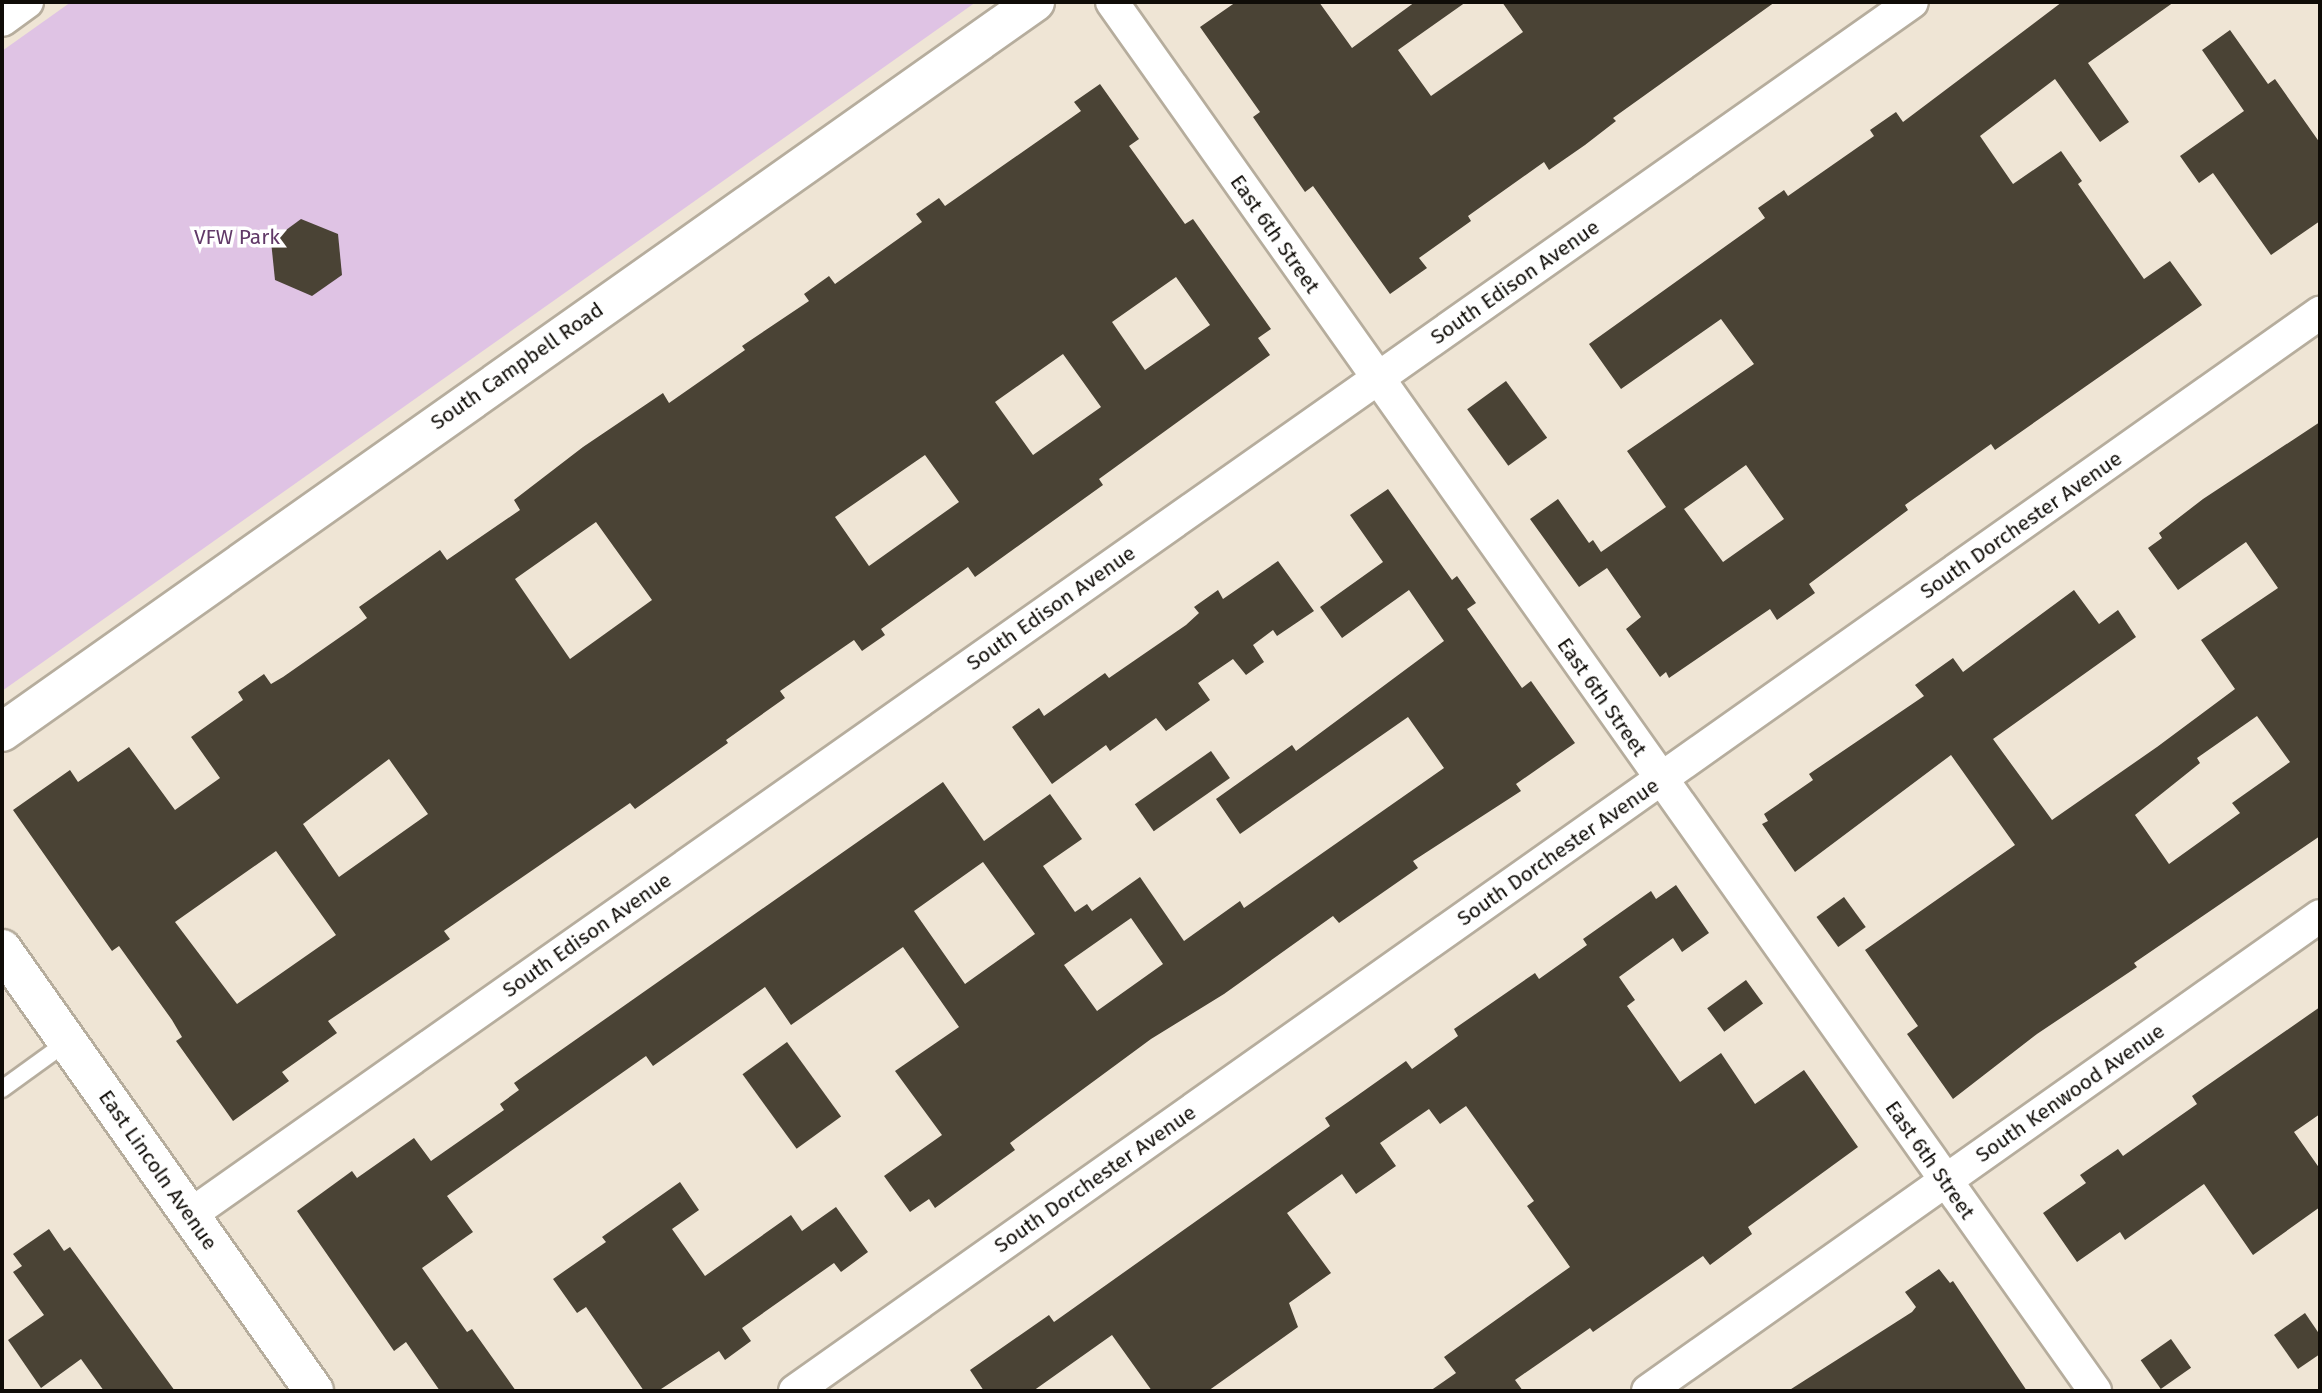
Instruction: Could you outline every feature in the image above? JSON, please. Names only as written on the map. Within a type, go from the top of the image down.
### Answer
[{"type":"street","points":[[2,20],[27,2]]},
{"type":"street","name":"South Campbell Road","points":[[2,732],[1035,2]]},
{"type":"street","name":"East 6th Street","points":[[1112,2],[1376,379],[2095,1391]]},
{"type":"street","name":"South Edison Avenue","points":[[190,1215],[1912,2]]},
{"type":"street","name":"South Dorchester Avenue","points":[[795,1391],[2320,313]]},
{"type":"street","name":"South Kenwood Avenue","points":[[1648,1391],[2320,916]]},
{"type":"street","name":"East Lincoln Avenue","points":[[2,949],[314,1391]]},
{"type":"lane","points":[[2,1089],[67,1042]]},
{"type":"green space","name":"VFW Park","points":[[71,2],[976,2],[2,691],[2,51]]},
{"type":"building","points":[[1236,2],[1319,2],[1352,48],[1415,2],[1466,2],[1398,50],[1431,96],[1523,32],[1502,2],[1775,2],[1613,118],[1616,121],[1585,145],[1549,170],[1544,162],[1468,216],[1471,221],[1419,258],[1427,268],[1390,294],[1313,186],[1305,192],[1253,117],[1260,112],[1200,27]]},
{"type":"building","points":[[2062,2],[2174,2],[2088,63],[2129,122],[2100,142],[2055,79],[1980,136],[2013,184],[2061,151],[2082,181],[2078,184],[2144,279],[2170,261],[2202,305],[1995,450],[1991,444],[1905,505],[1908,510],[1809,584],[1815,593],[1777,620],[1770,609],[1669,678],[1666,672],[1660,677],[1626,629],[1641,617],[1607,568],[1579,587],[1530,519],[1558,499],[1589,543],[1593,540],[1601,552],[1666,507],[1627,451],[1754,364],[1721,319],[1621,389],[1589,344],[1765,218],[1758,208],[1784,190],[1788,196],[1874,136],[1870,130],[1896,112],[1903,122]],"holes":[[[1746,465],[1784,519],[1723,562],[1684,509]]]},
{"type":"building","points":[[2230,30],[2268,84],[2275,79],[2320,143],[2320,221],[2271,255],[2213,173],[2199,183],[2180,156],[2244,111],[2202,50]]},
{"type":"building","points":[[1100,84],[1139,139],[1129,146],[1185,224],[1193,219],[1271,329],[1258,338],[1270,355],[1099,479],[1103,485],[975,577],[968,567],[881,629],[885,635],[862,651],[854,640],[780,691],[785,698],[726,740],[728,743],[635,809],[630,803],[444,931],[450,939],[328,1021],[337,1033],[282,1072],[289,1081],[233,1121],[176,1041],[182,1037],[172,1020],[119,946],[112,951],[13,810],[70,770],[78,782],[129,747],[175,810],[220,778],[191,737],[243,700],[238,692],[264,674],[271,684],[356,626],[367,618],[359,607],[440,550],[447,560],[520,510],[514,500],[583,447],[663,393],[669,403],[745,350],[742,346],[809,301],[804,294],[829,276],[835,284],[922,222],[916,214],[939,198],[945,206],[1081,111],[1074,102]],"holes":[[[1176,277],[1210,325],[1145,370],[1112,322]],[[1063,354],[1101,407],[1033,455],[995,402]],[[925,455],[959,502],[869,566],[835,517]],[[596,522],[652,600],[570,659],[515,579]],[[389,759],[428,814],[339,877],[303,824]],[[276,851],[336,935],[237,1004],[175,922]]]},
{"type":"building","points":[[301,219],[338,234],[342,275],[312,296],[275,280],[271,241]]},
{"type":"building","points":[[1506,381],[1547,438],[1508,466],[1467,409]]},
{"type":"building","points":[[2320,422],[2320,836],[2134,963],[2137,967],[2037,1034],[1953,1099],[1907,1034],[1918,1026],[1865,950],[2015,845],[1951,755],[1795,872],[1762,824],[1768,821],[1764,814],[1813,780],[1809,774],[1924,696],[1915,685],[1953,658],[1963,672],[2074,590],[2099,624],[2118,610],[2136,637],[1993,739],[2052,820],[2157,747],[2235,689],[2201,640],[2278,588],[2246,542],[2178,590],[2148,548],[2162,538],[2159,533],[2203,499]],"holes":[[[2257,716],[2290,762],[2232,803],[2240,813],[2169,864],[2135,815],[2200,763],[2197,758]]]},
{"type":"building","points":[[1388,489],[1452,580],[1457,576],[1476,603],[1467,609],[1522,688],[1531,681],[1575,743],[1516,784],[1521,791],[1413,861],[1418,868],[1339,923],[1333,916],[1224,994],[1151,1039],[1010,1143],[1015,1150],[935,1208],[929,1199],[910,1212],[884,1176],[942,1135],[895,1071],[959,1027],[903,947],[791,1025],[765,987],[653,1066],[646,1056],[447,1196],[473,1232],[422,1268],[467,1332],[472,1329],[516,1391],[440,1391],[406,1342],[394,1351],[297,1211],[352,1171],[357,1178],[414,1138],[431,1161],[504,1110],[500,1104],[519,1090],[514,1083],[943,782],[984,841],[1050,794],[1082,839],[1043,866],[1075,912],[1087,904],[1092,911],[1140,877],[1184,941],[1240,901],[1244,908],[1444,768],[1408,717],[1240,834],[1216,799],[1292,745],[1296,751],[1444,641],[1409,590],[1342,638],[1320,607],[1383,562],[1350,515]],"holes":[[[983,862],[1035,934],[965,984],[914,911]],[[1131,918],[1163,964],[1097,1011],[1064,965]]]},
{"type":"building","points":[[1278,561],[1314,611],[1277,636],[1273,630],[1253,645],[1264,662],[1246,675],[1233,659],[1198,683],[1210,700],[1166,731],[1156,718],[1110,751],[1106,745],[1052,784],[1012,727],[1039,708],[1044,716],[1105,673],[1109,678],[1186,625],[1199,613],[1194,607],[1218,590],[1223,599]]},
{"type":"building","points":[[1211,751],[1230,778],[1154,831],[1135,804]]},
{"type":"building","points":[[1676,885],[1709,933],[1682,952],[1673,938],[1619,977],[1635,1000],[1627,1006],[1680,1082],[1721,1053],[1755,1104],[1804,1070],[1858,1147],[1748,1227],[1752,1234],[1710,1265],[1703,1256],[1593,1332],[1590,1328],[1515,1380],[1523,1391],[1430,1391],[1456,1373],[1444,1357],[1570,1267],[1527,1206],[1534,1201],[1466,1106],[1440,1124],[1429,1109],[1380,1143],[1396,1166],[1356,1194],[1342,1174],[1287,1213],[1331,1273],[1289,1303],[1298,1327],[1208,1391],[1152,1391],[1112,1335],[1033,1391],[984,1391],[970,1370],[1049,1315],[1054,1322],[1330,1126],[1325,1118],[1406,1061],[1412,1069],[1458,1036],[1454,1029],[1535,973],[1539,979],[1587,945],[1583,939],[1651,891],[1656,899]]},
{"type":"building","points":[[1844,897],[1866,927],[1838,947],[1816,917]]},
{"type":"building","points":[[1746,980],[1763,1003],[1724,1032],[1707,1008]]},
{"type":"building","points":[[2320,1007],[2320,1114],[2294,1132],[2320,1169],[2320,1207],[2253,1255],[2204,1184],[2125,1240],[2120,1232],[2077,1262],[2043,1213],[2086,1183],[2080,1175],[2118,1149],[2123,1156],[2197,1104],[2192,1096]]},
{"type":"building","points":[[787,1042],[841,1116],[797,1149],[743,1074]]},
{"type":"building","points":[[680,1182],[699,1210],[672,1229],[705,1276],[791,1215],[802,1231],[836,1207],[868,1252],[841,1272],[834,1263],[742,1328],[751,1341],[725,1360],[719,1351],[658,1391],[644,1391],[586,1307],[577,1313],[553,1279],[606,1242],[602,1237]]},
{"type":"building","points":[[49,1229],[64,1251],[70,1247],[175,1391],[104,1391],[81,1359],[41,1388],[8,1340],[44,1315],[13,1272],[22,1266],[13,1254]]},
{"type":"building","points":[[1939,1269],[1950,1283],[1953,1281],[2027,1391],[1788,1391],[1912,1312],[1916,1307],[1905,1292]]},
{"type":"building","points":[[2305,1313],[2320,1335],[2320,1354],[2298,1369],[2274,1335]]},
{"type":"building","points":[[2171,1339],[2191,1368],[2161,1389],[2141,1360]]}]
